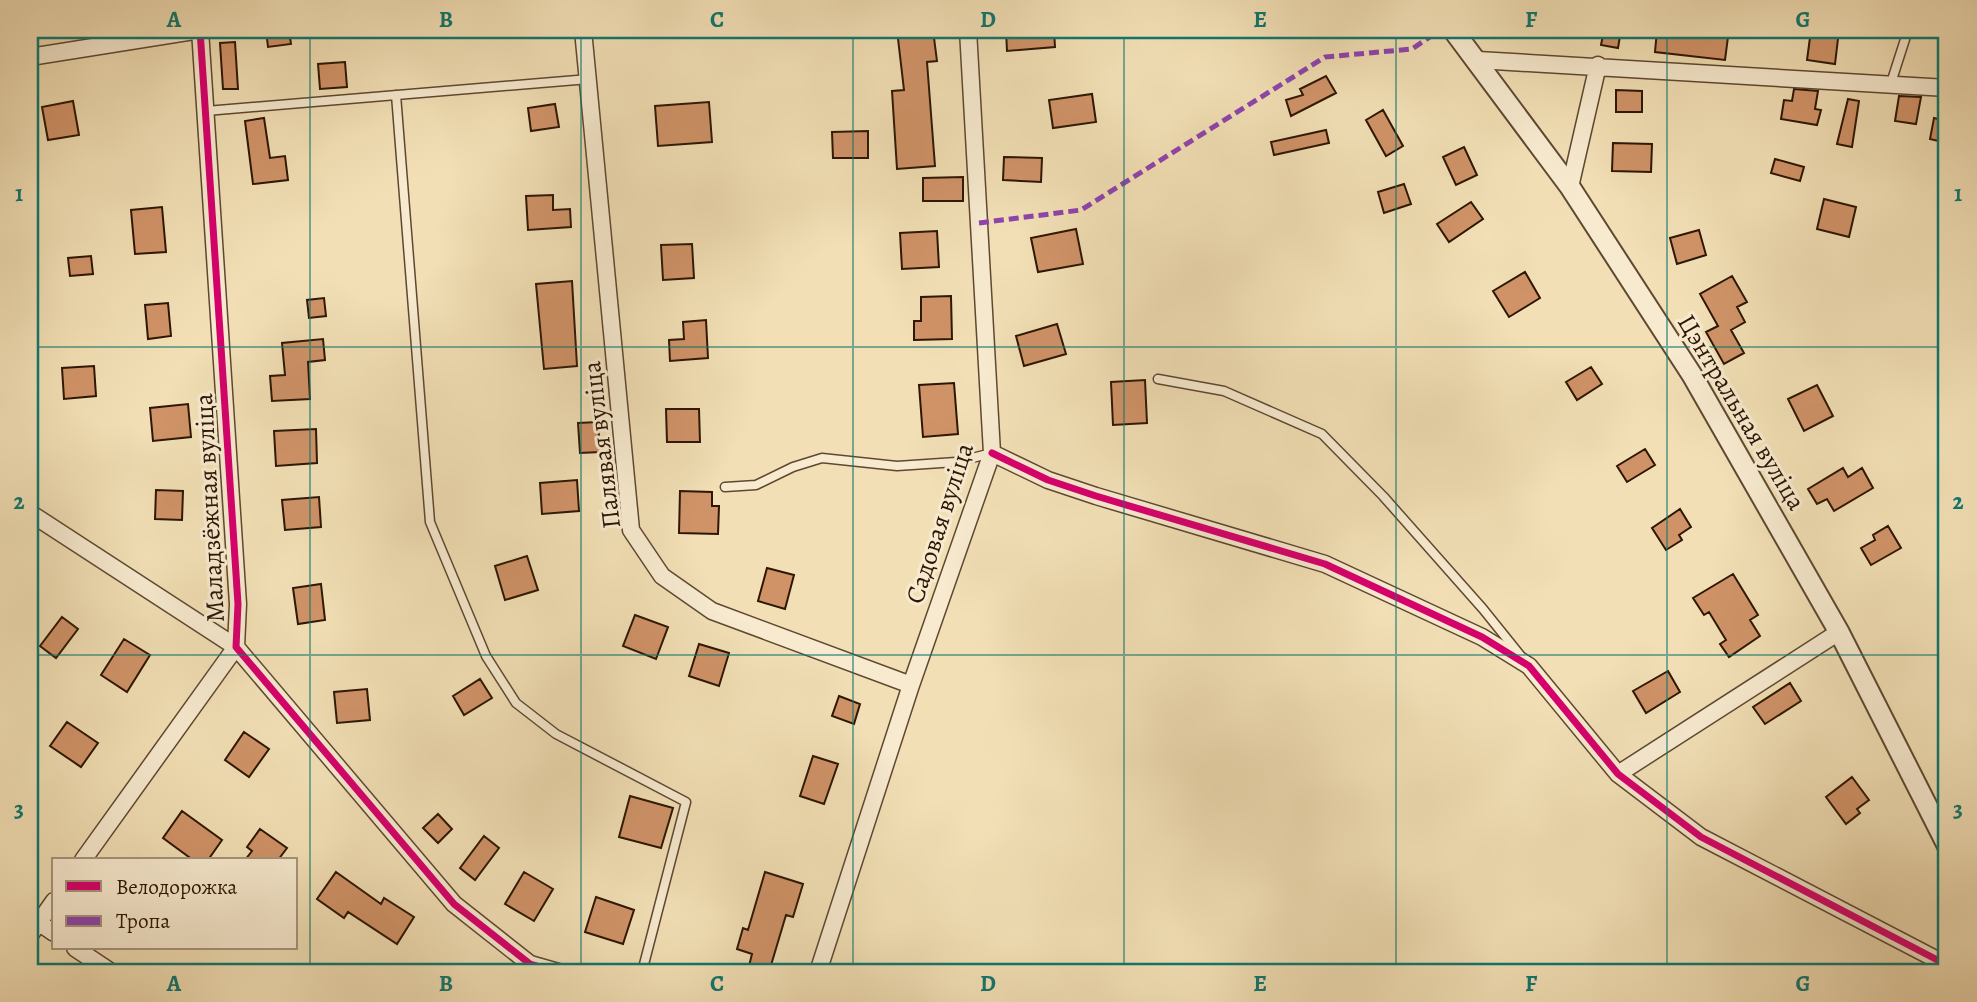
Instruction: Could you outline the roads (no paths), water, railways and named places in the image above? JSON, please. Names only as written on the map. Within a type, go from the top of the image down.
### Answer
[{"type":"street","points":[[30,57],[200,30]]},
{"type":"street","name":"Маладзёжная вуліца","points":[[200,30],[238,604],[236,647],[454,904],[530,964],[558,972]]},
{"type":"street","name":"Палявая вуліца","points":[[583,30],[631,530],[662,576],[712,611],[911,685]]},
{"type":"street","name":"Садовая вуліца","points":[[818,972],[911,685],[992,453],[968,30]]},
{"type":"street","name":"Цэнтральная вуліца","points":[[1453,30],[1478,60],[1570,187],[1692,375],[1839,632],[1947,845]]},
{"type":"street","points":[[1478,60],[1598,65],[1947,88]]},
{"type":"street","points":[[1570,187],[1598,65]]},
{"type":"street","points":[[992,453],[1048,480],[1325,564],[1482,637],[1529,666],[1618,774],[1701,837],[1947,965]]},
{"type":"street","points":[[30,513],[236,647],[84,858]]},
{"type":"street","points":[[1618,774],[1839,632]]},
{"type":"street","points":[[52,903],[33,925],[52,932]]},
{"type":"street","points":[[78,950],[111,972]]},
{"type":"lane","points":[[1891,83],[1908,30]]},
{"type":"lane","points":[[206,111],[589,79]]},
{"type":"lane","points":[[396,95],[430,522],[486,656],[516,703],[556,734],[686,802],[642,972]]},
{"type":"lane","points":[[1158,379],[1224,391],[1322,434],[1465,588],[1529,666]]},
{"type":"lane","points":[[725,487],[756,485],[793,467],[822,458],[897,466],[956,462],[992,453]]}]
